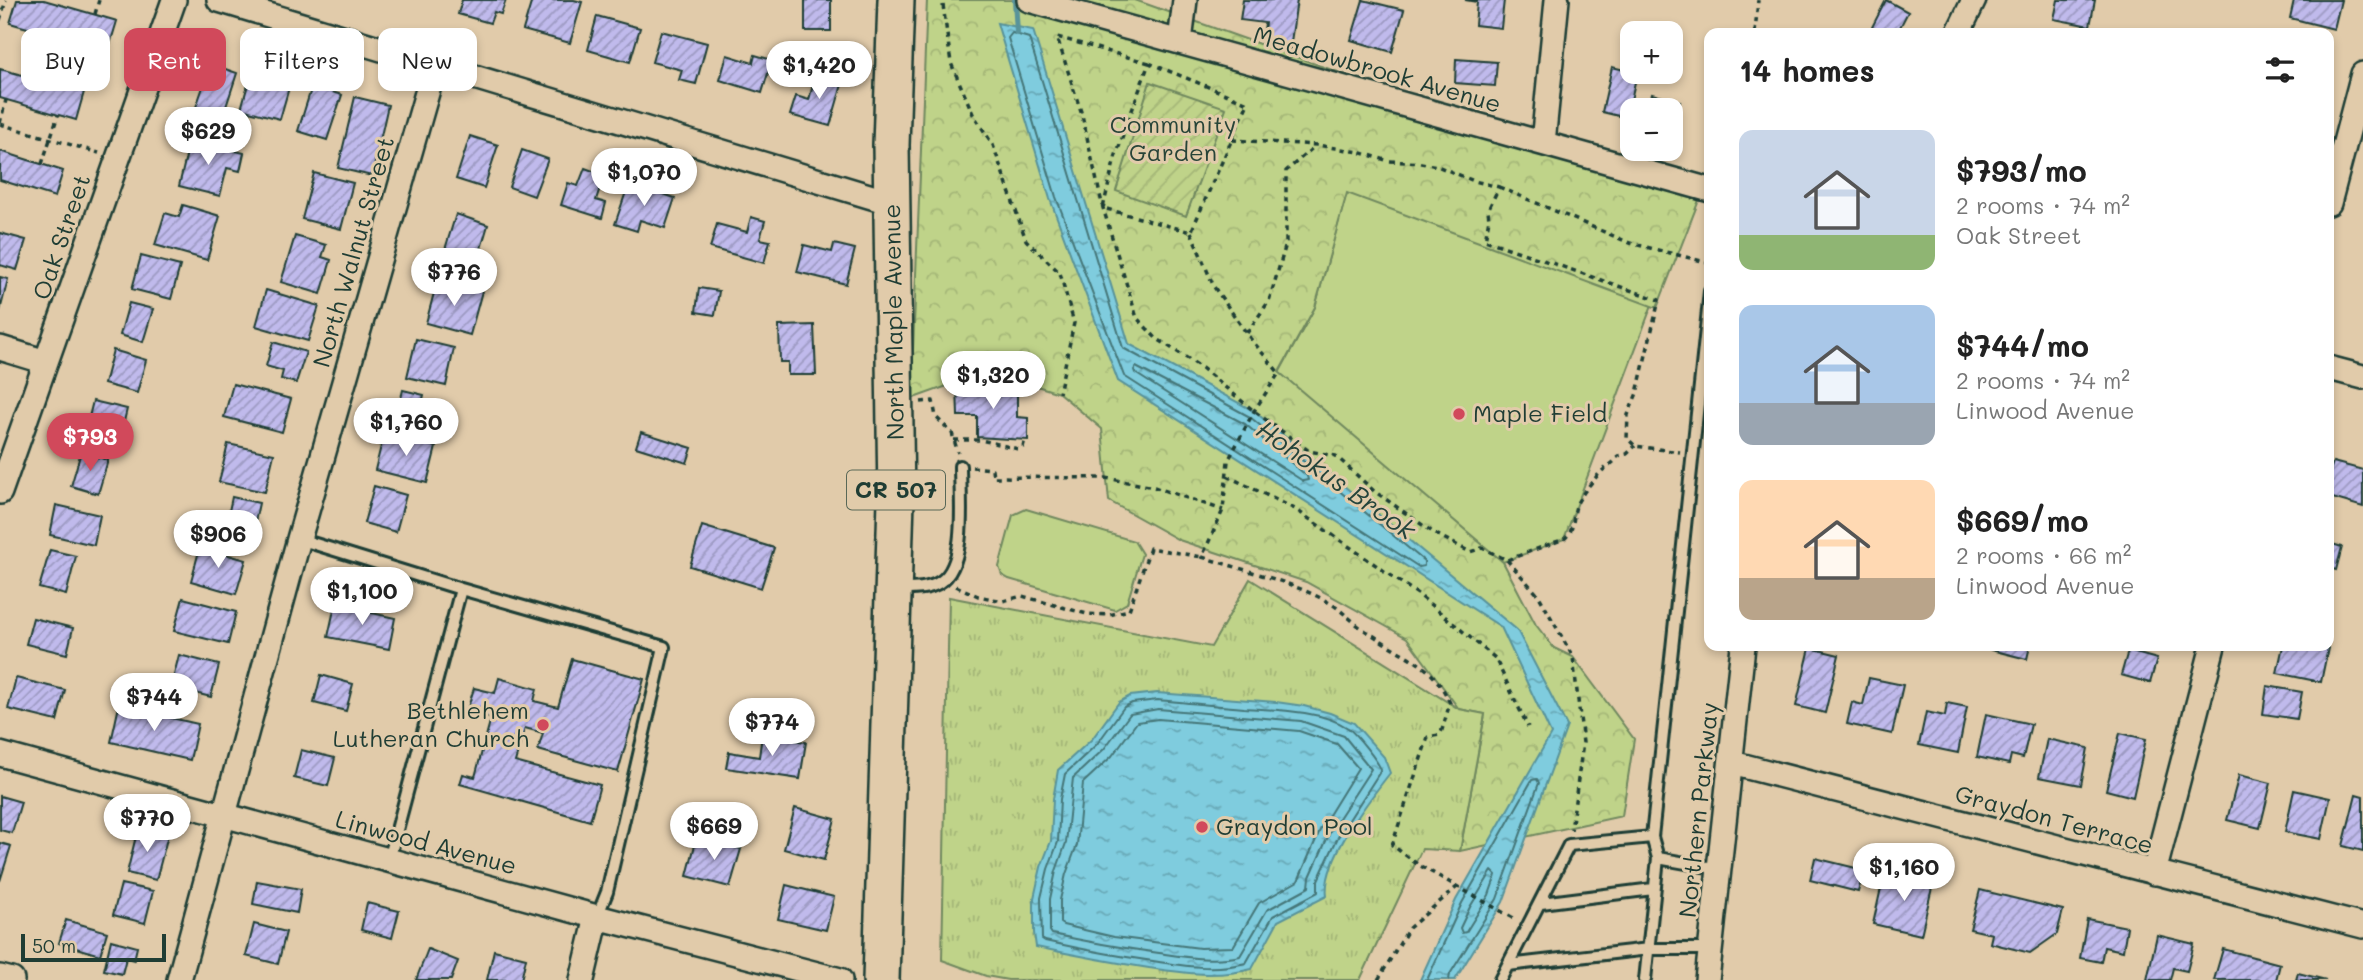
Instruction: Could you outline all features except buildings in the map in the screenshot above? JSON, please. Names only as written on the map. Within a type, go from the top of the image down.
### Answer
[{"type":"main road","name":"North Maple Avenue","points":[[881,980],[896,500],[891,145],[896,0]]},
{"type":"street","name":"Oak Street","points":[[0,492],[174,0]]},
{"type":"street","points":[[219,0],[378,48]]},
{"type":"street","points":[[1180,42],[1185,0]]},
{"type":"street","points":[[1543,143],[1557,0]]},
{"type":"street","points":[[1960,28],[1974,0]]},
{"type":"street","name":"Meadowbrook Avenue","points":[[1034,1],[1704,188]]},
{"type":"street","points":[[2334,183],[2363,74]]},
{"type":"street","points":[[477,78],[892,203]]},
{"type":"street","name":"North Walnut Street","points":[[179,980],[299,539],[428,91]]},
{"type":"street","points":[[0,348],[46,362]]},
{"type":"street","points":[[2334,369],[2363,377]]},
{"type":"street","name":"Northern Parkway","points":[[1707,980],[1743,651]]},
{"type":"street","points":[[2154,873],[2212,651]]},
{"type":"street","name":"Linwood Avenue","points":[[0,754],[597,917],[840,980]]},
{"type":"street","name":"Graydon Terrace","points":[[1732,763],[2363,926]]},
{"type":"street","points":[[582,980],[597,917]]},
{"type":"street","points":[[0,977],[12,980]]},
{"type":"lane","points":[[1645,980],[1658,858],[1653,837],[1704,349]]},
{"type":"lane","points":[[894,589],[919,588],[940,582],[949,572],[959,550],[960,466]]},
{"type":"lane","points":[[299,539],[664,647],[607,892],[597,917]]},
{"type":"lane","points":[[389,860],[461,589]]},
{"type":"lane","points":[[1500,980],[1569,845],[1653,837]]},
{"type":"lane","points":[[1658,858],[1719,869]]},
{"type":"lane","points":[[1541,903],[1653,889]]},
{"type":"lane","points":[[1508,964],[1649,949],[1711,949]]},
{"type":"path","points":[[0,20],[6,0]]},
{"type":"path","points":[[95,15],[99,0]]},
{"type":"path","points":[[1755,28],[1758,0]]},
{"type":"path","points":[[943,5],[951,63],[974,114],[993,145],[1026,240],[1060,273],[1074,323],[1059,393]]},
{"type":"path","points":[[1202,557],[1223,510],[1228,461],[1254,411],[1279,373],[1214,287],[1191,232],[1248,103],[1149,63],[1057,37],[1082,115],[1103,208],[1137,318],[1156,338],[1202,368],[1254,411],[1309,451],[1336,456],[1374,491],[1434,533],[1470,552],[1482,548],[1507,560],[1539,596],[1573,657],[1583,743],[1569,845]]},
{"type":"path","points":[[1103,208],[1115,158],[1149,63]]},
{"type":"path","points":[[6,100],[0,123],[101,153]]},
{"type":"path","points":[[42,164],[58,115]]},
{"type":"path","points":[[1232,140],[1317,145],[1359,152],[1389,161],[1437,166],[1474,181],[1499,187],[1630,243],[1704,262]]},
{"type":"path","points":[[1247,333],[1269,301],[1286,244],[1286,171],[1317,145]]},
{"type":"path","points":[[1499,187],[1488,210],[1485,240],[1659,300],[1637,393],[1628,415],[1627,438],[1635,446],[1693,454]]},
{"type":"path","points":[[1103,208],[1191,232]]},
{"type":"path","points":[[895,406],[933,401],[936,417],[952,433],[960,466],[992,469],[993,477],[1106,478],[1154,487],[1223,510]]},
{"type":"path","points":[[954,440],[981,440],[1017,449],[1023,447],[1025,440]]},
{"type":"path","points":[[1507,560],[1564,539],[1570,534],[1579,499],[1596,477],[1618,456],[1627,454],[1635,446]]},
{"type":"path","points":[[1227,476],[1295,509],[1419,594],[1495,658],[1528,727]]},
{"type":"path","points":[[956,586],[978,596],[1003,601],[1022,596],[1087,614],[1108,615],[1129,610],[1150,548],[1202,557],[1286,584],[1344,612],[1373,636],[1416,660],[1431,672],[1442,685],[1450,703],[1443,730],[1438,735],[1428,737],[1392,845],[1417,864],[1507,914]]},
{"type":"path","points":[[1378,980],[1409,928],[1458,887]]},
{"type":"green space","points":[[927,0],[1135,0],[1699,200],[1657,308],[1347,193],[1315,307],[1279,372],[1503,562],[1536,625],[1554,648],[1573,657],[1634,739],[1622,816],[1460,851],[1485,714],[1459,709],[1407,638],[1306,582],[1179,540],[1109,501],[1102,429],[1059,393],[989,371],[911,399]]},
{"type":"green space","name":"Community Garden","points":[[1150,82],[1226,108],[1186,216],[1116,191]]},
{"type":"green space","name":"Maple Field","points":[[1347,192],[1653,302],[1564,539],[1503,562],[1336,456],[1279,373],[1315,307]]},
{"type":"green space","points":[[1026,509],[1134,541],[1142,554],[1127,603],[1115,610],[1002,575],[999,567],[1013,515]]},
{"type":"green space","name":"Graydon Pool","points":[[1250,579],[1459,709],[1485,714],[1460,851],[1422,849],[1360,980],[1008,980],[986,976],[942,960],[949,597],[1211,647]]},
{"type":"water","name":"Hohokus Brook","points":[[997,23],[1033,30],[1129,344],[1254,411],[1517,630],[1567,726],[1503,902],[1455,980],[1420,980],[1456,900],[1551,734],[1501,627],[1118,381],[1050,199]]},
{"type":"water","name":"Graydon Pool","points":[[1157,693],[1276,702],[1330,713],[1354,723],[1384,757],[1390,773],[1359,815],[1339,849],[1327,882],[1327,896],[1278,921],[1252,969],[1213,974],[1188,973],[1036,947],[1034,898],[1041,867],[1051,841],[1053,799],[1058,770],[1092,739],[1119,702],[1130,696]]},
{"type":"waterway","name":"Hohokus Brook","points":[[1015,0],[1017,33]]},
{"type":"place","name":"Maple Field","points":[[1459,414]]},
{"type":"place","name":"Bethlehem Lutheran Church","points":[[543,725]]},
{"type":"place","name":"Graydon Pool","points":[[1202,827]]}]
